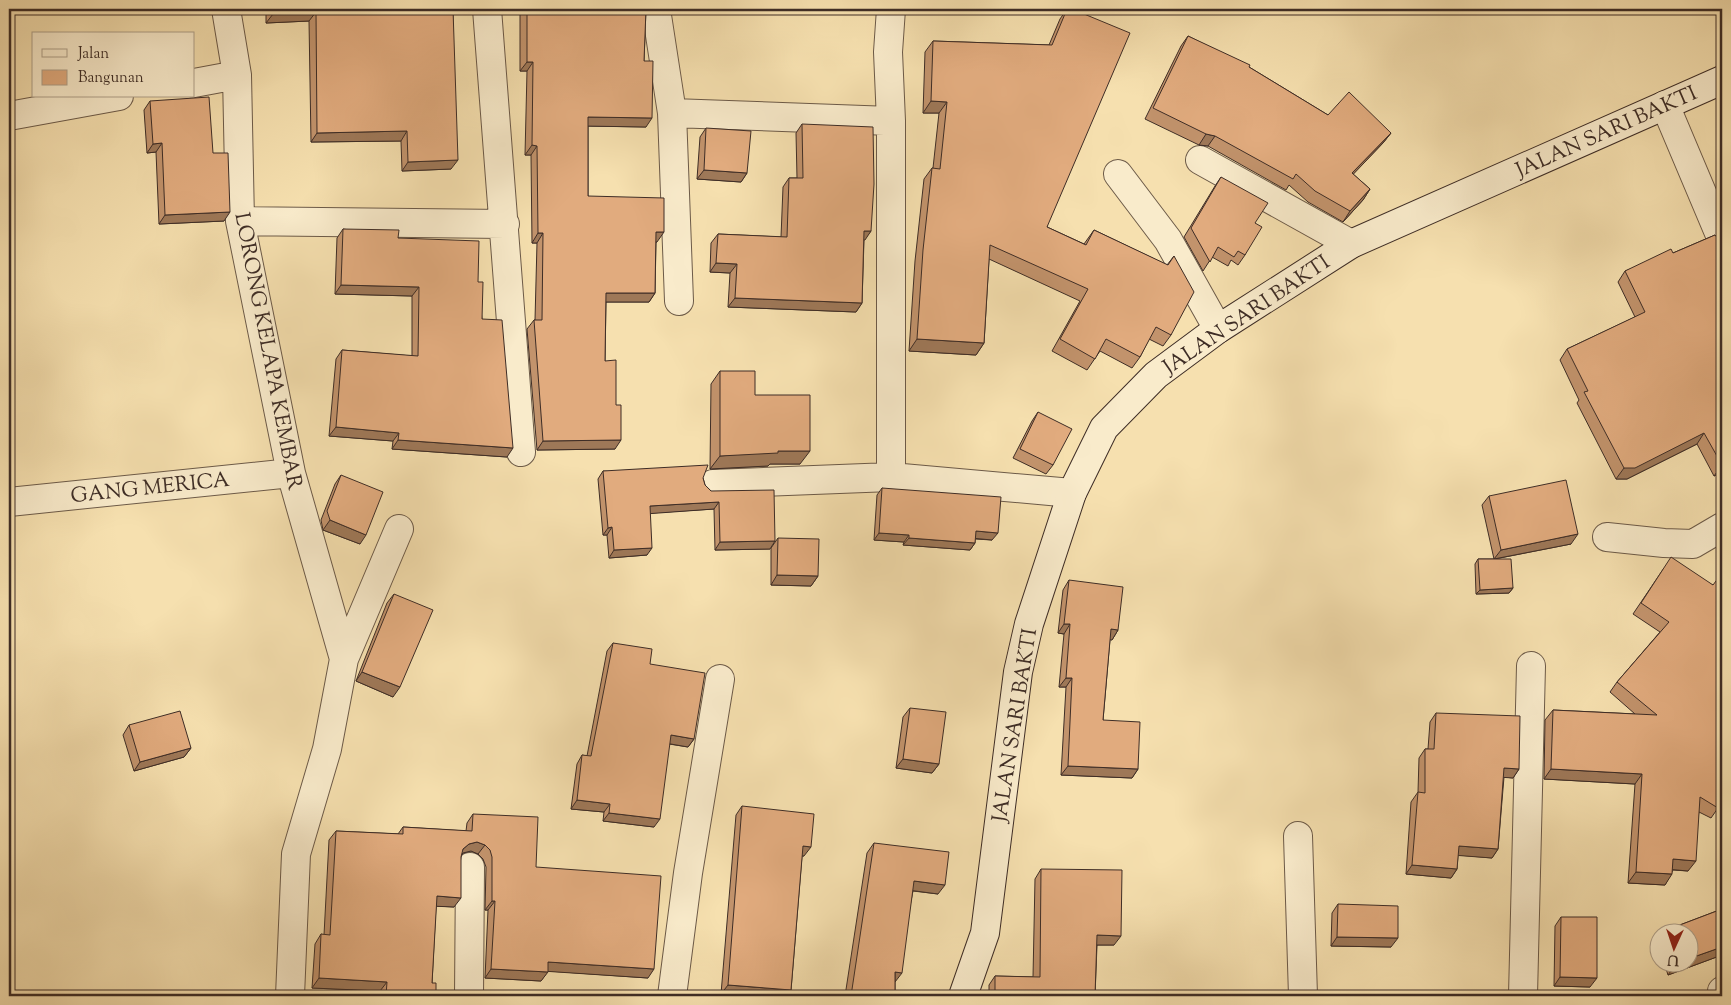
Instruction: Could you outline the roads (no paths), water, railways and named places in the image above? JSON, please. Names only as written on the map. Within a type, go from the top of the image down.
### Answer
[{"type":"street","name":"LORONG KELAPA KEMBAR","points":[[226,9],[237,75],[240,221],[291,472],[344,659]]},
{"type":"street","points":[[487,9],[521,452]]},
{"type":"street","points":[[656,9],[672,113],[679,301]]},
{"type":"street","points":[[891,9],[888,52],[891,121],[891,477]]},
{"type":"street","points":[[195,83],[237,75]]},
{"type":"street","name":"JALAN SARI BAKTI","points":[[963,996],[985,933],[1018,672],[1029,624],[1072,492],[1104,428],[1156,375],[1218,329],[1351,244],[1722,80]]},
{"type":"street","points":[[9,116],[108,98]]},
{"type":"street","points":[[1665,105],[1722,240]]},
{"type":"street","points":[[672,113],[891,121]]},
{"type":"street","points":[[1200,160],[1351,244]]},
{"type":"street","points":[[1118,174],[1168,240],[1218,329]]},
{"type":"street","points":[[240,221],[505,224]]},
{"type":"street","name":"GANG MERICA","points":[[9,502],[291,472]]},
{"type":"street","points":[[713,484],[891,477],[1072,492]]},
{"type":"street","points":[[1607,537],[1693,544],[1722,527]]},
{"type":"street","name":"LORONG KELAPA KEMBAR","points":[[290,996],[296,854],[327,749],[344,659],[399,529]]},
{"type":"street","points":[[1523,996],[1530,666]]},
{"type":"street","points":[[672,996],[688,873],[720,679]]},
{"type":"street","points":[[1298,836],[1303,996]]},
{"type":"street","points":[[469,996],[470,866]]},
{"type":"street","points":[[1722,991],[1722,996]]}]
